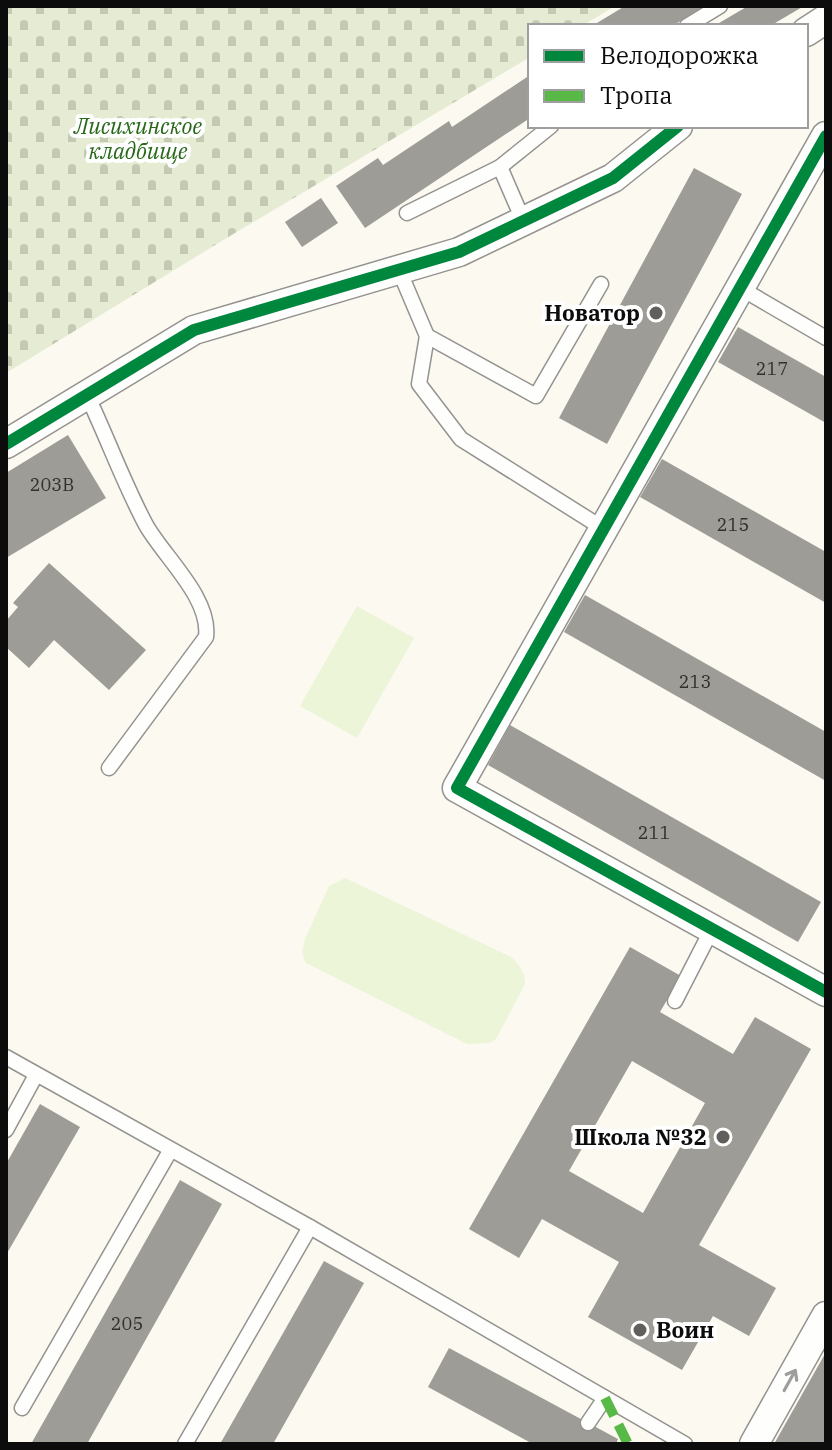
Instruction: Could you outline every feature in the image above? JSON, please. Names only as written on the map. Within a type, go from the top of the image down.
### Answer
[{"type":"street","points":[[808,31],[826,19]]},
{"type":"street","points":[[6,444],[194,330],[459,252],[613,178],[676,128]]},
{"type":"street","points":[[826,136],[457,788],[826,992]]},
{"type":"street","points":[[754,1444],[826,1316]]},
{"type":"lane","points":[[690,24],[720,6]]},
{"type":"lane","points":[[407,213],[500,167],[549,128]]},
{"type":"lane","points":[[500,167],[523,220]]},
{"type":"lane","points":[[399,270],[427,336],[419,384],[461,439],[604,529]]},
{"type":"lane","points":[[427,336],[536,396],[601,284]]},
{"type":"lane","points":[[740,288],[826,338]]},
{"type":"lane","points":[[87,395],[147,525],[196,596],[207,627],[206,637],[109,768]]},
{"type":"lane","points":[[675,1001],[712,929]]},
{"type":"lane","points":[[6,1057],[310,1227],[685,1444]]},
{"type":"lane","points":[[6,1130],[36,1075]]},
{"type":"lane","points":[[22,1408],[170,1151]]},
{"type":"lane","points":[[185,1444],[310,1227]]},
{"type":"lane","points":[[588,1423],[605,1398]]},
{"type":"green space","name":"Лисихинское кладбище","points":[[6,6],[615,6],[585,24],[528,24],[528,58],[6,373]]},
{"type":"green space","points":[[357,606],[414,638],[357,738],[300,706]]},
{"type":"green space","points":[[345,878],[514,960],[523,973],[525,984],[496,1039],[490,1043],[467,1044],[306,963],[302,952],[305,939],[329,886]]},
{"type":"building","points":[[625,6],[706,6],[675,24],[595,24]]},
{"type":"building","points":[[748,6],[804,6],[773,24],[717,24]]},
{"type":"building","points":[[528,76],[528,119],[365,228],[336,186],[378,158],[383,165],[449,121],[452,127]]},
{"type":"building","points":[[694,168],[742,194],[607,444],[559,418]]},
{"type":"building","points":[[321,198],[338,223],[302,247],[285,222]]},
{"type":"building","points":[[738,327],[826,377],[826,423],[718,362]]},
{"type":"building","points":[[68,435],[106,498],[6,558],[6,473]]},
{"type":"building","points":[[662,459],[826,552],[826,603],[640,497]]},
{"type":"building","points":[[49,563],[146,650],[109,690],[54,640],[29,668],[6,647],[6,621],[18,607],[13,603]]},
{"type":"building","points":[[585,595],[826,732],[826,781],[564,632]]},
{"type":"building","points":[[510,725],[821,902],[798,942],[488,765]]},
{"type":"building","name":"Школа №32","points":[[630,947],[681,976],[660,1012],[733,1054],[755,1017],[811,1049],[699,1245],[776,1288],[749,1336],[713,1316],[682,1370],[588,1317],[619,1262],[542,1219],[519,1258],[469,1229]],"holes":[[[632,1061],[705,1103],[643,1213],[569,1171]]]},
{"type":"building","points":[[40,1104],[80,1127],[6,1255],[6,1164]]},
{"type":"building","points":[[180,1180],[222,1204],[87,1444],[31,1444]]},
{"type":"building","points":[[324,1261],[364,1283],[273,1444],[220,1444]]},
{"type":"building","points":[[449,1348],[618,1439],[616,1444],[533,1444],[428,1387]]},
{"type":"building","points":[[826,1352],[826,1444],[774,1444]]},
{"type":"marked path","points":[[605,1398],[628,1444]]},
{"type":"cycle path","points":[[6,444],[194,330],[459,252],[613,178],[676,128]]},
{"type":"cycle path","points":[[826,136],[457,788],[826,992]]},
{"type":"place","name":"Новатор","points":[[656,313]]},
{"type":"place","name":"Школа №32","points":[[723,1137]]},
{"type":"place","name":"Воин","points":[[640,1330]]}]
